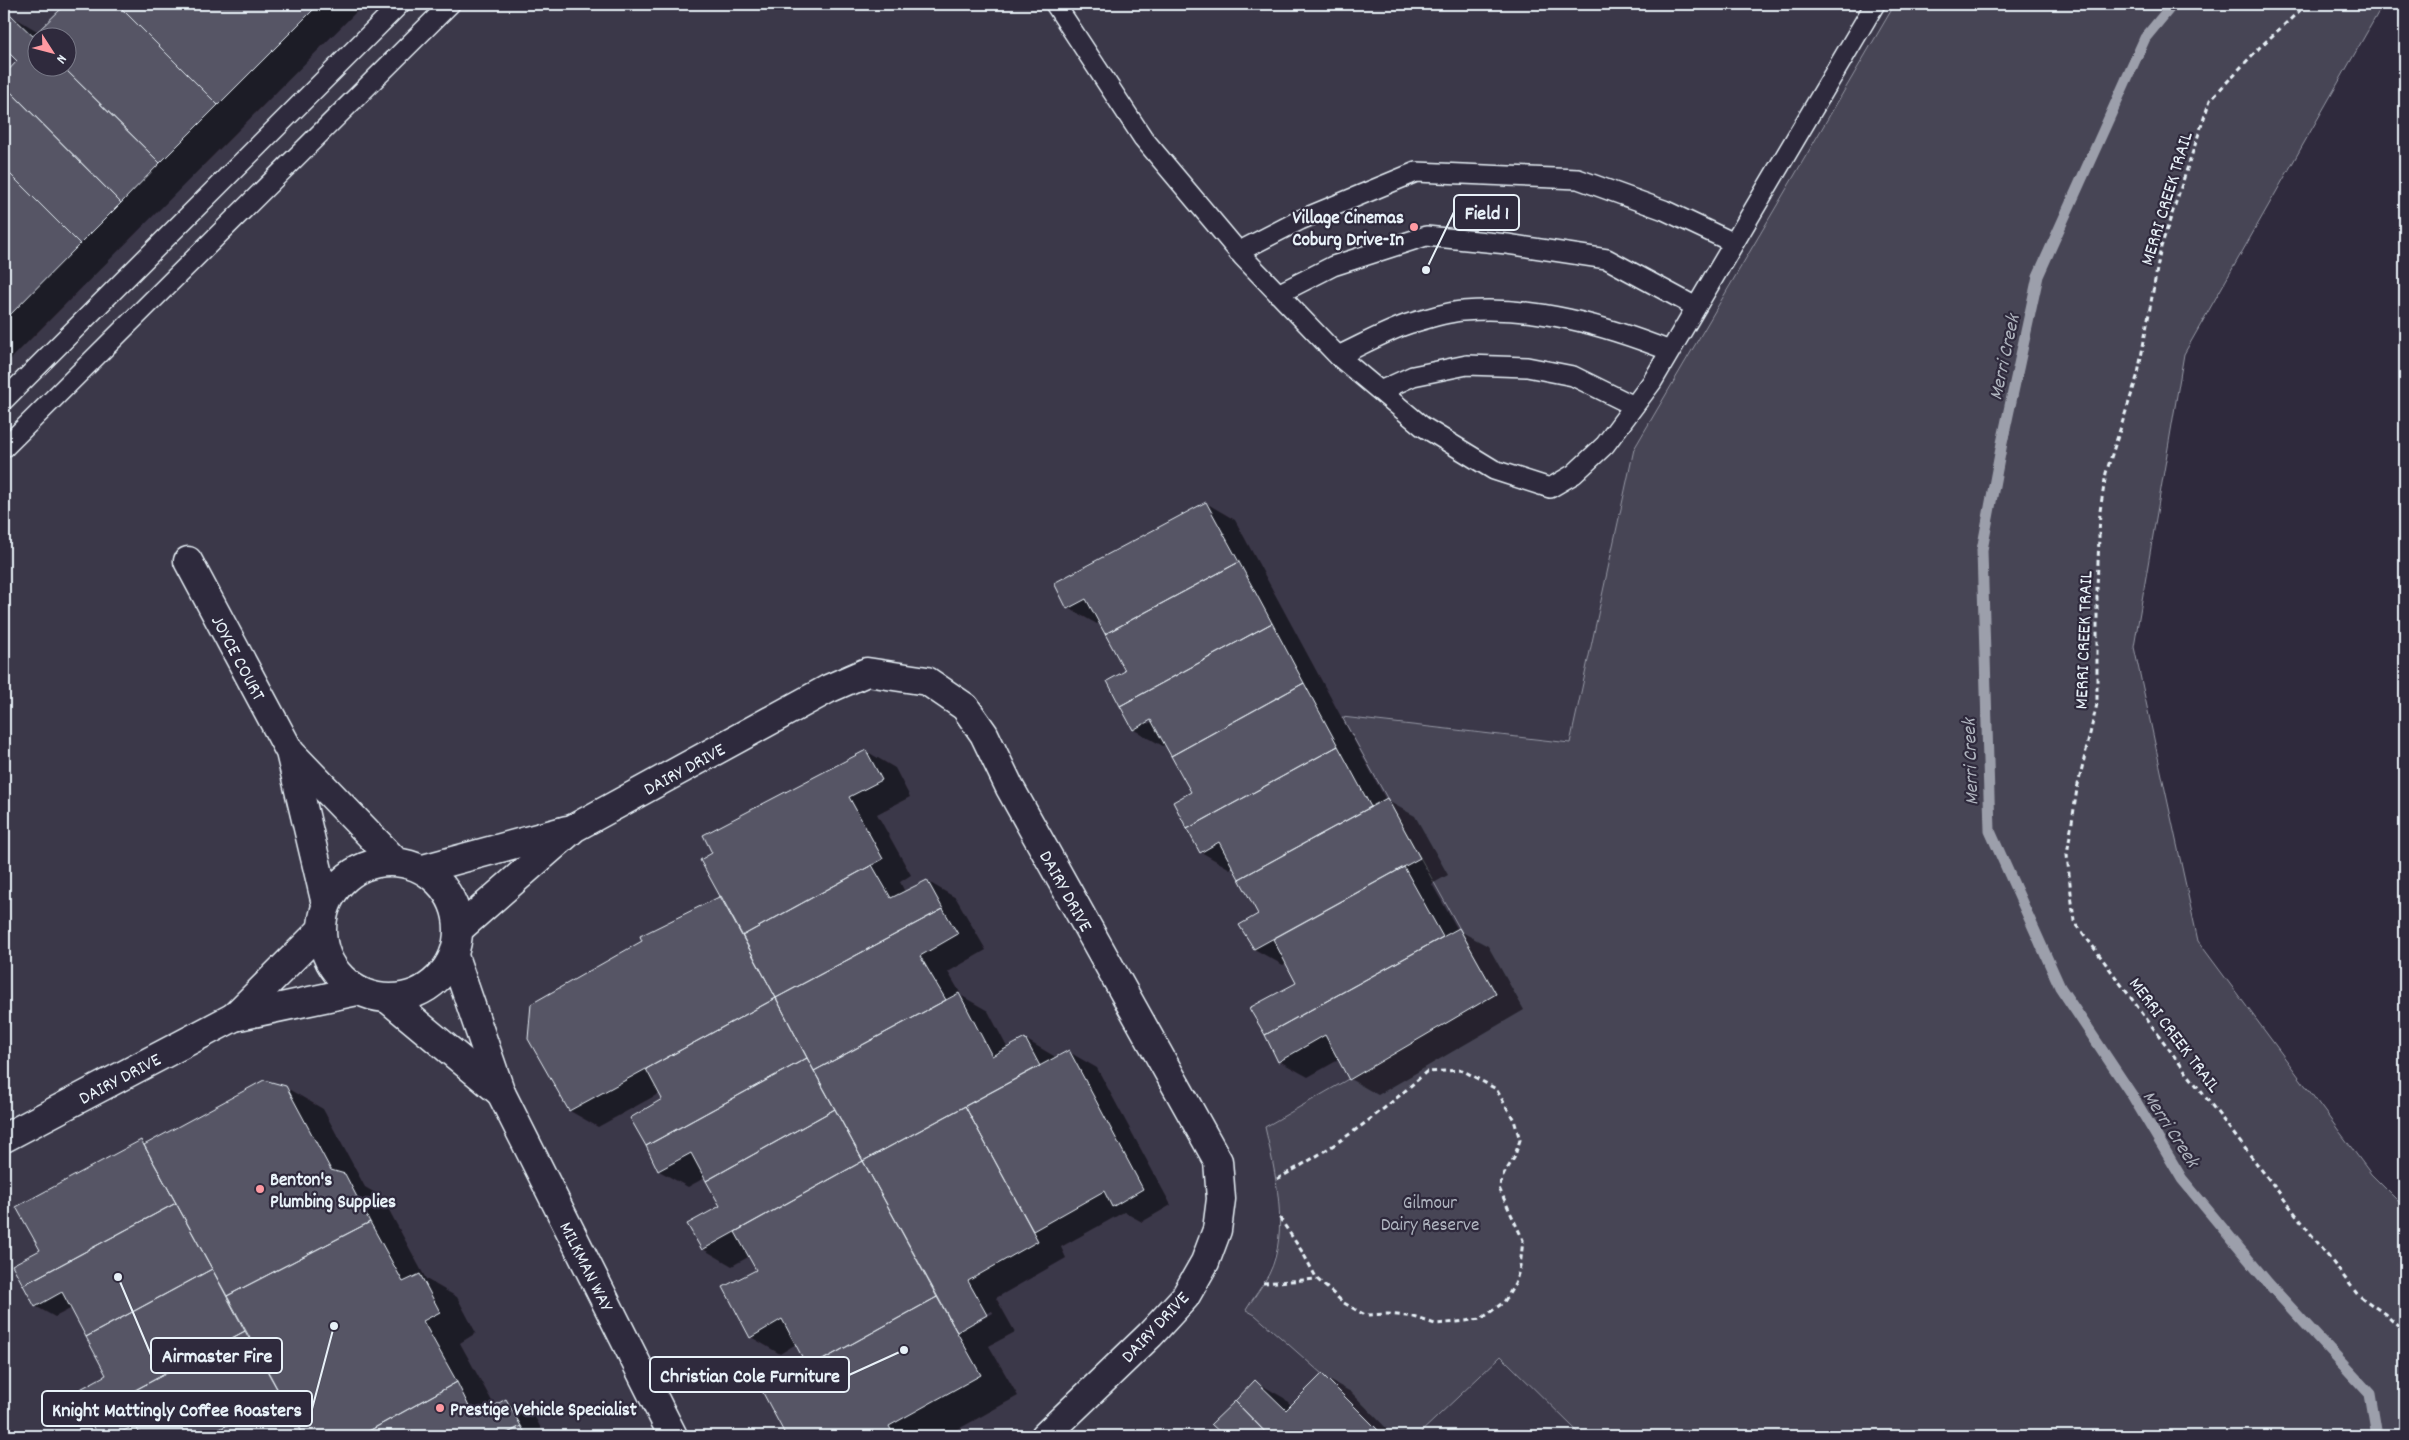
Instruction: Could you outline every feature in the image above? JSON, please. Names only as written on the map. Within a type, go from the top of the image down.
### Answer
[{"type":"street","name":"JOYCE COURT","points":[[188,561],[290,752],[326,904]]},
{"type":"street","name":"DAIRY DRIVE","points":[[459,928],[574,828],[828,689],[867,672],[927,682],[965,707],[984,734],[1010,788],[1218,1162],[1221,1200],[1216,1230],[1205,1262],[1185,1297],[1150,1335],[1045,1436]]},
{"type":"street","name":"JOYCE COURT","points":[[290,752],[394,861]]},
{"type":"street","name":"DAIRY DRIVE","points":[[423,869],[574,828]]},
{"type":"street","points":[[394,861],[423,869],[449,893],[459,928],[454,956],[427,988],[388,999],[356,991],[330,965],[321,930],[326,904],[353,871],[394,861]]},
{"type":"street","name":"DAIRY DRIVE","points":[[234,1017],[321,930]]},
{"type":"street","name":"MILKMAN WAY","points":[[454,956],[501,1094],[673,1436]]},
{"type":"street","name":"DAIRY DRIVE","points":[[4,1138],[234,1017],[356,991]]},
{"type":"street","name":"MILKMAN WAY","points":[[388,999],[501,1094]]},
{"type":"lane","points":[[4,400],[400,4]]},
{"type":"lane","points":[[4,448],[450,4]]},
{"type":"lane","points":[[1055,4],[1143,138],[1238,252],[1338,356],[1422,426],[1494,470],[1550,488],[1574,474],[1605,445],[1634,406],[1670,351],[1875,4]]},
{"type":"lane","points":[[1238,252],[1300,220],[1416,172],[1578,179],[1664,210],[1734,243]]},
{"type":"lane","points":[[1278,294],[1334,266],[1426,236],[1507,244],[1607,259],[1696,307]]},
{"type":"lane","points":[[1338,356],[1409,324],[1461,311],[1510,311],[1566,318],[1627,334],[1670,351]]},
{"type":"lane","points":[[1380,390],[1413,376],[1467,365],[1527,367],[1573,376],[1634,406]]},
{"type":"path","name":"MERRI CREEK TRAIL","points":[[2307,4],[2260,47],[2210,100],[2161,247],[2138,374],[2104,482],[2100,511],[2096,588],[2097,704],[2077,789],[2067,855],[2074,921],[2183,1068],[2358,1295],[2385,1314],[2405,1333]]},
{"type":"path","points":[[1277,1179],[1354,1133],[1394,1102],[1426,1072],[1462,1070],[1496,1089],[1514,1120],[1520,1140],[1514,1158],[1504,1174],[1499,1188],[1523,1240],[1520,1267],[1515,1284],[1504,1302],[1481,1319],[1436,1324],[1414,1317],[1388,1314],[1365,1315],[1344,1303],[1317,1279],[1303,1253],[1279,1217]]},
{"type":"path","points":[[1263,1283],[1317,1279]]},
{"type":"shaded area","points":[[4,4],[1895,4],[1634,449],[1570,743],[1342,717],[1496,994],[1266,1127],[1277,1179],[1280,1235],[1269,1273],[1246,1310],[1255,1315],[1322,1374],[1384,1436],[4,1436]]},
{"type":"shaded area","points":[[1501,1356],[1582,1436],[1417,1436]]},
{"type":"green space","name":"Gilmour Dairy Reserve","points":[[1895,4],[2383,4],[2184,354],[2134,647],[2198,941],[2371,1174],[2405,1208],[2405,1436],[1582,1436],[1501,1356],[1417,1436],[1384,1436],[1322,1374],[1255,1315],[1246,1310],[1269,1274],[1279,1239],[1279,1201],[1265,1127],[1496,994],[1342,717],[1570,743],[1634,449]]},
{"type":"building","points":[[66,4],[117,4],[218,105],[160,163],[74,78],[78,78],[78,28],[41,28]]},
{"type":"building","points":[[117,4],[319,4],[218,105]]},
{"type":"building","points":[[11,15],[28,31],[28,78],[74,78],[160,163],[121,203],[4,85],[4,75],[17,61],[4,48],[4,22]]},
{"type":"building","points":[[5,86],[121,203],[80,244],[4,168]]},
{"type":"building","points":[[4,168],[80,244],[4,321]]},
{"type":"building","points":[[1206,502],[1239,562],[1105,634],[1086,599],[1067,609],[1054,583]]},
{"type":"building","points":[[1239,562],[1272,623],[1120,706],[1107,681],[1125,671],[1105,634]]},
{"type":"building","points":[[1272,623],[1304,683],[1171,756],[1151,720],[1133,730],[1120,706]]},
{"type":"building","points":[[1304,683],[1338,746],[1187,829],[1173,802],[1191,792],[1171,756]]},
{"type":"building","points":[[1338,746],[1371,807],[1239,879],[1219,842],[1200,853],[1187,829]]},
{"type":"building","points":[[866,750],[882,780],[849,797],[883,859],[742,936],[700,860],[712,853],[703,835]]},
{"type":"building","points":[[1387,798],[1420,858],[1254,949],[1239,925],[1258,914],[1239,879]]},
{"type":"building","points":[[872,865],[891,898],[927,880],[943,909],[776,998],[742,936]]},
{"type":"building","points":[[1404,867],[1443,937],[1265,1035],[1249,1008],[1296,983],[1273,939]]},
{"type":"building","points":[[721,896],[776,998],[569,1111],[528,1039],[531,1004],[642,941],[640,936]]},
{"type":"building","points":[[943,909],[958,934],[920,956],[946,1000],[814,1071],[776,998]]},
{"type":"building","points":[[1459,928],[1496,994],[1349,1080],[1325,1035],[1278,1062],[1265,1035]]},
{"type":"building","points":[[959,993],[992,1056],[1025,1038],[1040,1066],[863,1161],[814,1071]]},
{"type":"building","points":[[776,998],[807,1058],[646,1146],[630,1118],[662,1099],[646,1069]]},
{"type":"building","points":[[1069,1050],[1143,1189],[1112,1207],[1104,1191],[1033,1231],[965,1106]]},
{"type":"building","points":[[807,1058],[835,1109],[706,1181],[691,1153],[658,1171],[646,1146]]},
{"type":"building","name":"Benton's Plumbing Supplies","points":[[264,1080],[286,1086],[331,1170],[345,1174],[370,1222],[227,1296],[144,1145]]},
{"type":"building","points":[[965,1106],[1038,1241],[968,1281],[987,1315],[957,1332],[863,1161]]},
{"type":"building","points":[[835,1109],[863,1161],[702,1250],[687,1224],[720,1206],[706,1181]]},
{"type":"building","points":[[141,1140],[176,1203],[23,1285],[12,1265],[40,1250],[16,1207]]},
{"type":"building","points":[[863,1161],[937,1297],[808,1368],[782,1319],[750,1338],[723,1287],[756,1270],[735,1232]]},
{"type":"building","points":[[176,1203],[212,1269],[86,1337],[62,1292],[35,1307],[23,1285]]},
{"type":"building","points":[[370,1222],[403,1282],[420,1274],[440,1312],[423,1321],[457,1382],[360,1436],[303,1436],[227,1296]]},
{"type":"building","points":[[212,1269],[245,1331],[87,1416],[75,1392],[106,1375],[86,1337]]},
{"type":"building","points":[[937,1297],[981,1375],[889,1426],[894,1436],[786,1436],[762,1391],[808,1368]]},
{"type":"building","points":[[245,1331],[281,1396],[207,1436],[141,1436],[135,1425],[114,1436],[98,1436],[87,1416]]},
{"type":"building","points":[[1322,1374],[1384,1436],[1269,1436],[1235,1401],[1255,1380],[1286,1410]]},
{"type":"building","name":"Prestige Vehicle Specialist","points":[[457,1382],[474,1417],[506,1399],[521,1426],[502,1436],[360,1436]]},
{"type":"building","points":[[281,1396],[303,1436],[207,1436]]},
{"type":"building","points":[[1235,1401],[1269,1436],[1224,1436],[1211,1424]]},
{"type":"building","points":[[521,1426],[527,1436],[502,1436]]},
{"type":"waterway","name":"Merri Creek","points":[[2173,4],[2145,38],[2038,276],[2002,443],[1982,550],[1990,831],[2060,987],[2132,1095],[2182,1179],[2268,1283],[2370,1394],[2377,1436]]},
{"type":"place","name":"Village Cinemas Coburg Drive-In","points":[[1414,227]]},
{"type":"place","name":"Field 1","points":[[1426,270]]},
{"type":"place","name":"Benton's Plumbing Supplies","points":[[260,1189]]},
{"type":"place","name":"Airmaster Fire","points":[[118,1277]]},
{"type":"place","name":"Knight Mattingly Coffee Roasters","points":[[334,1326]]},
{"type":"place","name":"Christian Cole Furniture","points":[[904,1350]]},
{"type":"place","name":"Prestige Vehicle Specialist","points":[[440,1408]]}]
